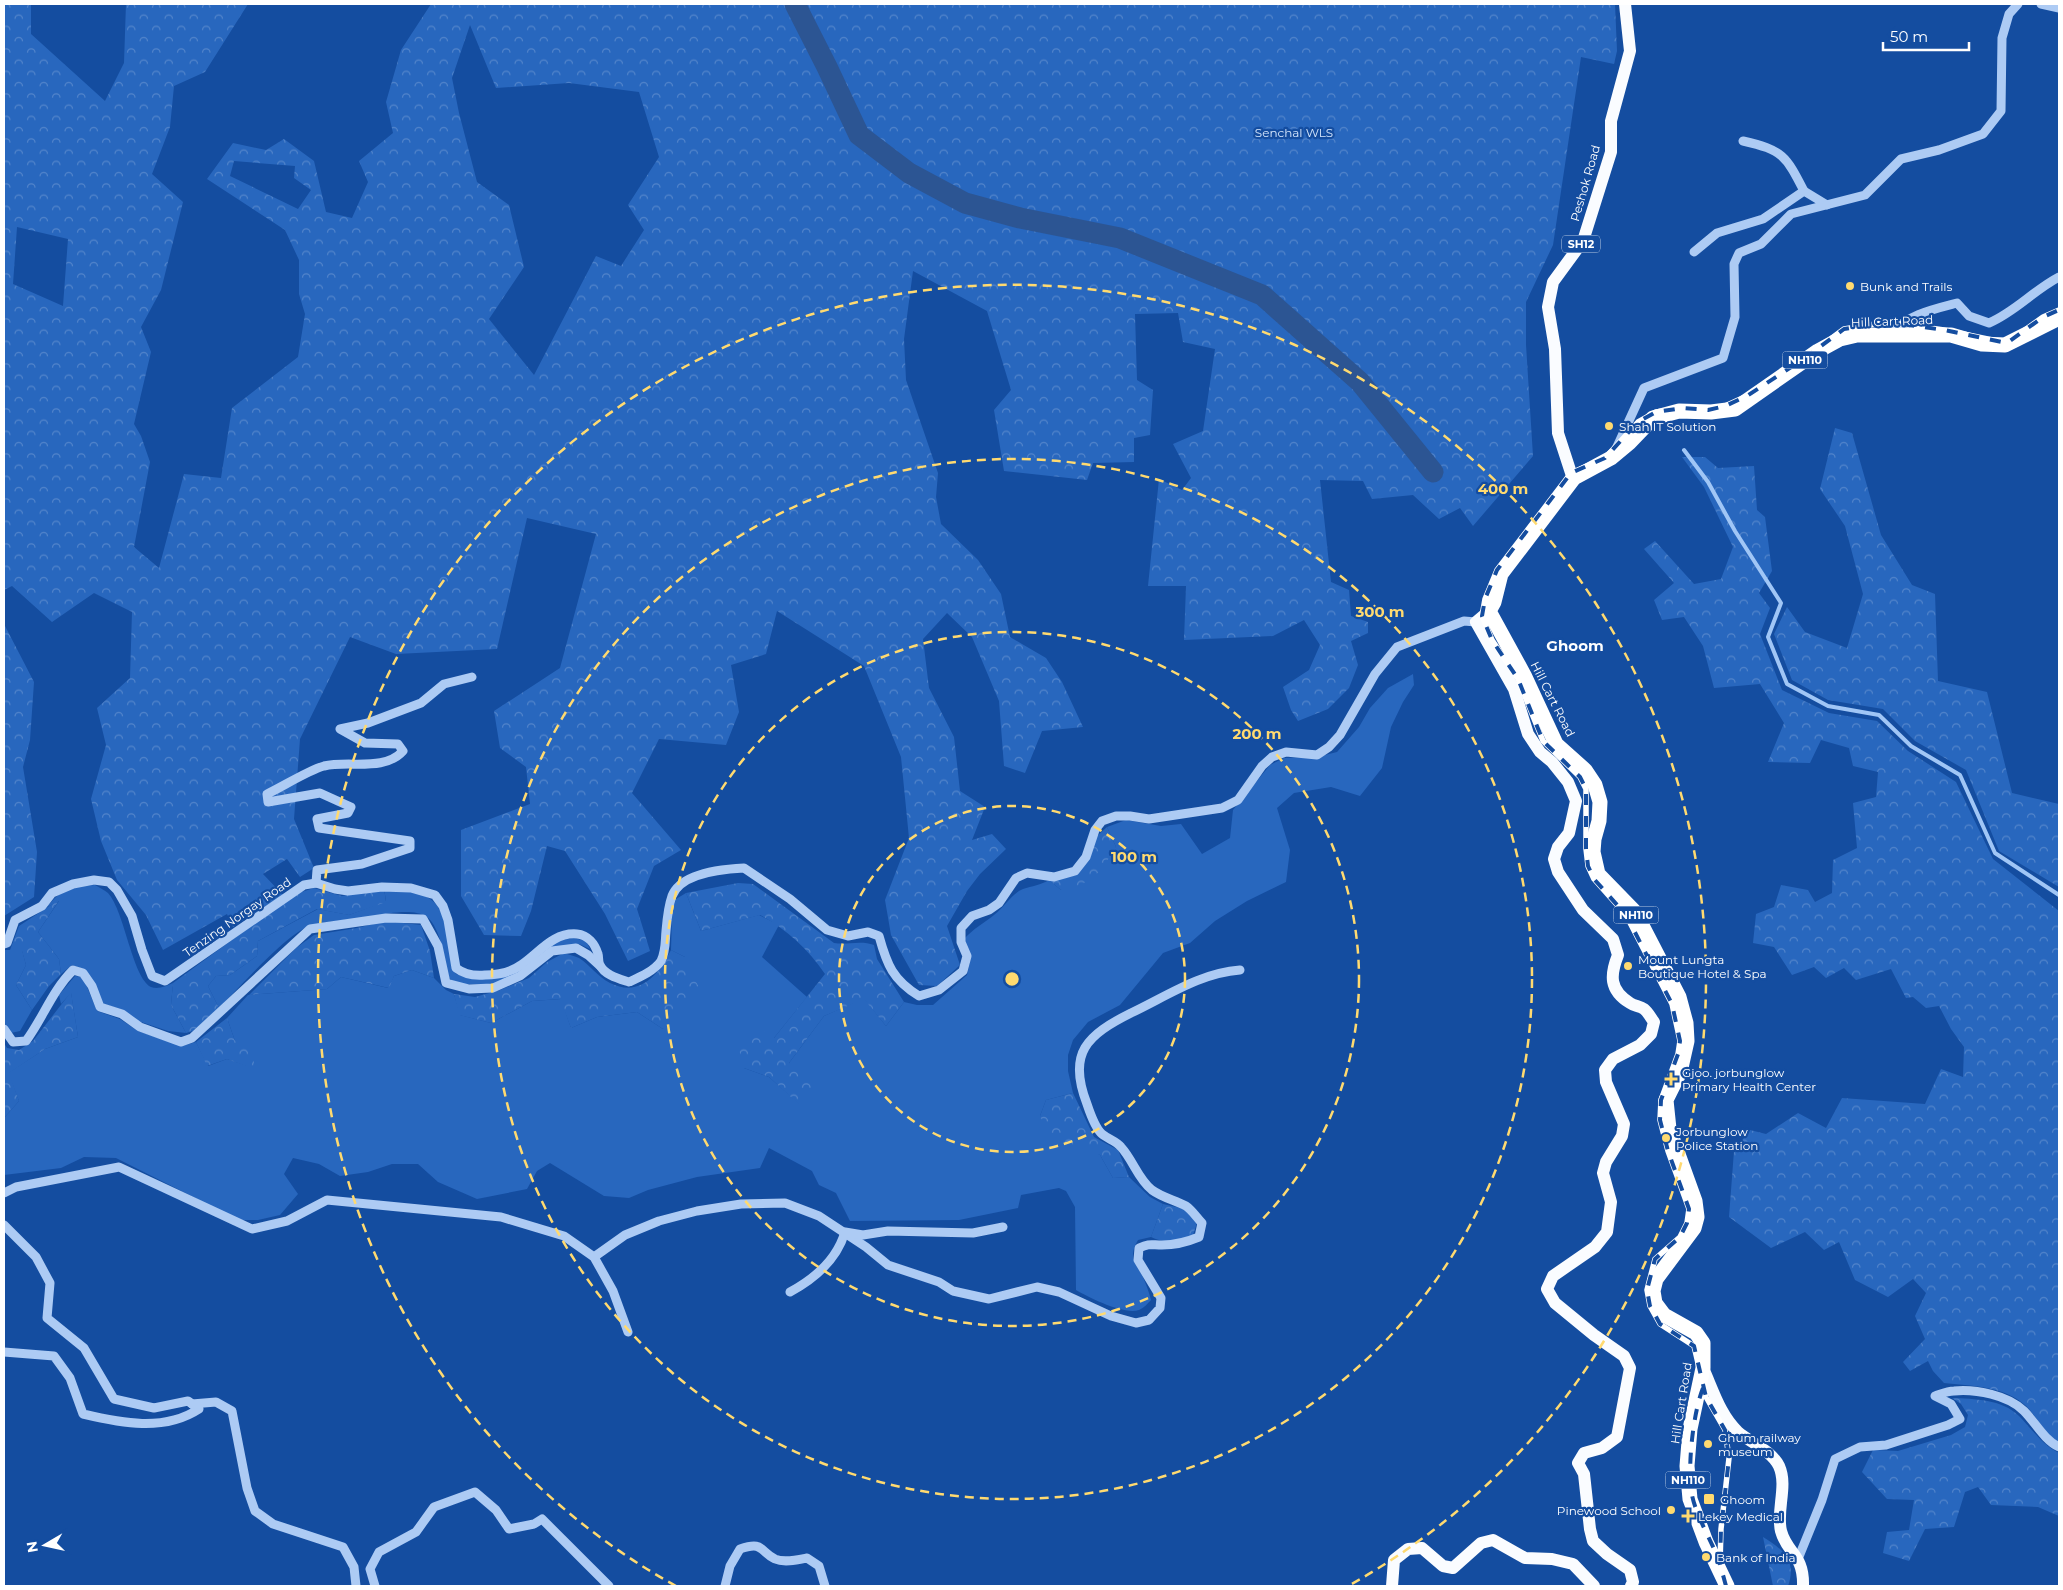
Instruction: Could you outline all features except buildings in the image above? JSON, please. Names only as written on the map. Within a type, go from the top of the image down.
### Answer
[{"type":"highway","name":"Hill Cart Road","points":[[1727,1586],[1706,1542],[1690,1499],[1687,1466],[1690,1429],[1703,1368],[1704,1343],[1696,1333],[1664,1315],[1655,1303],[1653,1291],[1656,1279],[1694,1228],[1697,1217],[1695,1201],[1669,1129],[1666,1100],[1680,1072],[1687,1041],[1686,1023],[1679,996],[1635,912],[1598,874],[1593,852],[1600,802],[1594,785],[1586,770],[1556,744],[1524,675],[1489,611],[1494,602],[1501,574],[1574,478],[1611,458],[1629,443],[1653,418],[1679,412],[1711,412],[1735,409],[1818,351],[1840,339],[1857,335],[1951,335],[1982,344],[2005,345],[2059,318]]},
{"type":"main road","name":"Peshok Road","points":[[1574,478],[1558,433],[1555,349],[1548,307],[1553,282],[1583,241],[1611,152],[1610,120],[1630,51],[1625,4]]},
{"type":"main road","points":[[1489,611],[1476,622],[1514,689],[1528,734],[1540,752],[1552,762],[1568,782],[1576,800],[1569,833],[1558,847],[1554,860],[1558,872],[1583,910],[1613,939],[1618,955],[1611,971],[1613,983],[1622,996],[1630,1003],[1645,1010],[1654,1022],[1651,1034],[1640,1045],[1613,1059],[1606,1070],[1606,1082],[1624,1124],[1622,1136],[1606,1162],[1603,1173],[1611,1202],[1607,1232],[1595,1247],[1553,1276],[1547,1289],[1555,1303],[1594,1335],[1624,1356],[1630,1368],[1616,1438],[1602,1448],[1584,1454],[1578,1463],[1584,1474],[1593,1541],[1607,1554],[1630,1570],[1633,1582],[1631,1586]]},
{"type":"main road","points":[[1703,1368],[1724,1414],[1738,1432],[1774,1458],[1780,1467],[1782,1480],[1781,1532],[1802,1568],[1803,1586]]},
{"type":"main road","points":[[1392,1586],[1394,1560],[1408,1549],[1422,1548],[1444,1566],[1454,1568],[1481,1543],[1493,1540],[1525,1558],[1573,1564],[1594,1586]]},
{"type":"street","points":[[1611,458],[1644,388],[1723,358],[1735,317],[1734,264],[1739,253],[1761,244],[1791,214],[1865,195],[1901,159],[1939,150],[1983,134],[2001,111],[2002,38],[2009,14],[2018,4]]},
{"type":"street","points":[[2041,4],[2059,8]]},
{"type":"street","points":[[1743,142],[1768,147],[1789,162],[1804,190],[1827,205]]},
{"type":"street","points":[[1694,252],[1717,233],[1763,219],[1804,190]]},
{"type":"street","points":[[1890,334],[1898,324],[1929,310],[1957,303],[1969,316],[1989,323],[2004,316],[2044,285],[2059,277]]},
{"type":"street","points":[[4,1029],[13,1042],[26,1041],[53,994],[73,970],[83,972],[92,986],[100,1007],[122,1014],[140,1027],[181,1042],[192,1038],[310,929],[386,918],[423,919],[438,946],[446,983],[469,989],[493,988],[520,976],[552,951],[576,948],[588,955],[614,977],[629,982],[645,974],[660,961],[665,949],[668,912],[673,894],[685,882],[703,874],[744,868],[790,899],[827,930],[848,936],[868,932],[879,936],[891,971],[905,987],[919,996],[939,990],[963,971],[967,956],[961,942],[961,928],[972,916],[989,910],[999,903],[1016,878],[1027,873],[1054,877],[1075,872],[1086,857],[1095,830],[1102,821],[1116,816],[1149,819],[1174,816],[1222,808],[1238,800],[1262,766],[1272,757],[1286,752],[1317,755],[1329,747],[1340,735],[1375,674],[1397,647],[1464,621],[1476,622]]},
{"type":"street","points":[[472,677],[444,684],[421,703],[368,723],[340,729],[365,743],[398,744],[403,751],[398,757],[373,764],[324,766],[267,794],[268,802],[320,793],[351,807],[348,812],[317,819],[319,828],[410,841],[410,848],[362,864],[317,870],[316,883],[348,891],[382,887],[410,888],[435,895],[444,906],[456,968],[464,974],[481,976],[502,974],[521,965],[541,947],[561,937],[576,934],[586,936],[594,944],[600,966]]},
{"type":"street","name":"Tenzing Norgay Road","points":[[4,944],[7,943],[15,920],[42,906],[52,893],[73,884],[94,880],[109,882],[117,890],[132,916],[152,976],[165,982],[304,885],[316,883]]},
{"type":"street","points":[[594,1257],[625,1235],[659,1221],[697,1211],[741,1204],[785,1203],[819,1216],[846,1232],[888,1266],[939,1282],[953,1291],[989,1299],[1037,1287],[1059,1292],[1111,1316],[1136,1323],[1149,1320],[1160,1308],[1162,1298],[1138,1260],[1139,1248],[1149,1244],[1162,1245],[1186,1242],[1198,1237],[1202,1223],[1187,1207],[1169,1201],[1151,1189],[1135,1170],[1121,1146],[1101,1134],[1079,1085],[1079,1058],[1094,1035],[1117,1020],[1201,977],[1222,971],[1240,970]]},
{"type":"street","points":[[4,1193],[16,1188],[119,1167],[252,1229],[286,1221],[327,1200],[501,1217],[564,1236],[594,1257],[613,1291],[628,1332]]},
{"type":"street","points":[[4,1225],[36,1257],[50,1283],[47,1318],[84,1348],[114,1399],[154,1408],[188,1401],[199,1409],[186,1417],[160,1424],[117,1422],[83,1414],[70,1378],[54,1356],[4,1352]]},
{"type":"street","points":[[846,1232],[863,1235],[888,1231],[974,1233],[1003,1227]]},
{"type":"street","points":[[790,1292],[803,1285],[826,1265],[842,1244],[846,1232]]},
{"type":"street","points":[[1798,1559],[1822,1500],[1835,1459],[1860,1447],[1886,1445],[1960,1419],[1951,1404],[1934,1396],[1954,1391],[2006,1398],[2024,1411],[2035,1426],[2059,1447]]},
{"type":"street","points":[[192,1404],[216,1402],[232,1411],[245,1480],[255,1511],[273,1524],[343,1547],[354,1567],[356,1586]]},
{"type":"street","points":[[374,1586],[370,1569],[379,1552],[416,1532],[434,1507],[476,1492],[496,1510],[509,1529],[534,1524],[542,1519],[609,1586]]},
{"type":"street","points":[[724,1586],[730,1566],[740,1549],[750,1546],[763,1548],[775,1559],[790,1561],[807,1558],[819,1566],[825,1586]]},
{"type":"green space","name":"Senchal WLS","points":[[4,4],[31,4],[31,34],[105,101],[124,63],[126,4],[248,4],[205,72],[174,86],[170,127],[152,174],[183,202],[161,290],[141,327],[151,352],[134,424],[141,436],[150,462],[134,547],[159,568],[184,474],[221,478],[232,408],[298,357],[305,314],[299,294],[299,260],[285,230],[207,179],[233,143],[266,150],[284,139],[314,161],[326,212],[352,218],[368,182],[359,161],[393,133],[386,102],[401,50],[431,4],[789,4],[823,69],[855,139],[908,178],[964,209],[1120,244],[1258,301],[1356,388],[1430,474],[1439,478],[1438,469],[1363,379],[1264,292],[1120,234],[965,200],[906,164],[862,132],[799,4],[1615,4],[1617,51],[1614,64],[1581,57],[1553,245],[1526,302],[1526,345],[1533,456],[1473,526],[1460,508],[1439,519],[1413,495],[1372,499],[1363,481],[1320,480],[1331,582],[1349,590],[1351,616],[1368,622],[1368,633],[1351,641],[1358,665],[1349,688],[1328,709],[1298,721],[1291,710],[1283,687],[1309,670],[1320,645],[1304,620],[1273,636],[1184,640],[1186,586],[1148,586],[1159,479],[1182,490],[1191,478],[1173,444],[1203,431],[1215,349],[1183,342],[1178,313],[1135,314],[1137,380],[1153,390],[1150,435],[1134,438],[1134,462],[1093,463],[1087,480],[1004,471],[994,410],[1011,390],[987,311],[913,271],[904,339],[906,380],[938,473],[936,497],[941,524],[978,560],[1001,594],[1010,637],[1046,658],[1062,682],[1083,727],[1042,731],[1025,773],[1004,766],[999,701],[972,637],[947,613],[923,639],[929,688],[954,737],[960,791],[985,807],[972,840],[992,834],[1006,849],[980,874],[967,891],[947,926],[960,965],[937,986],[919,985],[891,935],[885,900],[909,838],[901,757],[864,666],[777,611],[766,654],[731,665],[739,712],[726,745],[659,739],[632,793],[681,850],[654,866],[637,909],[650,951],[628,961],[605,914],[565,851],[547,846],[531,911],[521,936],[484,935],[461,896],[461,830],[530,804],[526,767],[500,748],[494,711],[560,668],[596,534],[527,518],[497,649],[396,654],[350,637],[300,739],[294,819],[314,868],[300,877],[287,859],[263,874],[283,895],[233,927],[227,914],[163,950],[146,915],[117,880],[101,841],[91,799],[106,745],[97,708],[130,678],[132,612],[94,593],[52,622],[12,586],[4,590]],"holes":[[[470,25],[496,88],[569,83],[639,92],[659,157],[628,205],[644,230],[621,266],[596,256],[534,375],[489,319],[524,267],[509,205],[477,182],[452,78]],[[234,161],[295,166],[294,178],[311,190],[298,209],[230,176]],[[17,227],[68,239],[63,306],[13,284]]]},
{"type":"green space","points":[[1835,428],[1852,433],[1881,535],[1912,585],[1935,594],[1938,681],[1987,692],[2012,793],[2059,804],[2059,887],[1999,851],[1966,770],[1915,741],[1883,709],[1828,700],[1792,680],[1774,634],[1787,607],[1805,632],[1847,648],[1863,594],[1845,526],[1820,489]]},
{"type":"green space","points":[[1682,457],[1705,457],[1718,468],[1754,466],[1757,510],[1765,517],[1772,571],[1759,593],[1770,608],[1760,634],[1782,690],[1829,713],[1877,721],[1908,751],[1956,782],[1993,859],[2059,911],[2059,1442],[2045,1430],[2025,1405],[2007,1394],[1976,1386],[1944,1383],[1933,1371],[1928,1361],[1910,1371],[1903,1362],[1925,1339],[1915,1316],[1926,1293],[1913,1279],[1888,1297],[1855,1280],[1839,1242],[1824,1250],[1805,1232],[1771,1248],[1729,1217],[1734,1151],[1750,1130],[1766,1134],[1798,1113],[1826,1128],[1842,1098],[1925,1104],[1941,1069],[1963,1077],[1964,1047],[1951,1029],[1939,1006],[1926,1008],[1913,997],[1906,998],[1891,969],[1856,980],[1844,968],[1826,978],[1814,967],[1792,975],[1774,947],[1753,943],[1756,914],[1774,907],[1781,885],[1808,890],[1815,902],[1832,893],[1833,860],[1857,848],[1853,803],[1876,797],[1878,772],[1853,766],[1849,748],[1821,740],[1810,763],[1768,762],[1784,723],[1760,684],[1714,688],[1703,646],[1684,617],[1662,620],[1654,600],[1674,583],[1644,549],[1655,541],[1694,584],[1721,579],[1733,547],[1704,487]]},
{"type":"green space","points":[[4,624],[34,682],[30,740],[23,767],[37,852],[34,897],[4,916]]},
{"type":"green space","points":[[1413,674],[1414,685],[1391,727],[1382,768],[1360,796],[1331,787],[1294,793],[1277,808],[1290,850],[1286,882],[1247,901],[1215,921],[1190,943],[1163,953],[1120,1005],[1088,1022],[1073,1040],[1068,1055],[1068,1071],[1073,1093],[1046,1100],[1040,1116],[1100,1155],[1113,1178],[1129,1177],[1150,1197],[1163,1204],[1151,1237],[1138,1240],[1133,1251],[1135,1263],[1143,1277],[1151,1300],[1139,1310],[1133,1311],[1116,1308],[1076,1290],[1075,1207],[1066,1191],[1059,1188],[1021,1195],[1018,1208],[959,1220],[850,1221],[836,1193],[819,1185],[812,1171],[769,1148],[760,1168],[697,1177],[648,1190],[629,1198],[604,1196],[550,1163],[537,1171],[527,1189],[477,1199],[438,1182],[418,1164],[392,1164],[368,1172],[340,1176],[319,1164],[293,1158],[284,1174],[298,1194],[280,1215],[258,1220],[239,1220],[116,1158],[84,1157],[61,1168],[4,1175],[4,1118],[19,1101],[8,1073],[45,1049],[78,1037],[71,993],[61,1004],[59,995],[75,976],[83,977],[97,1011],[120,1019],[138,1031],[182,1046],[196,1042],[208,1066],[227,1059],[254,1068],[235,1041],[227,1018],[248,995],[327,989],[341,977],[388,988],[394,976],[412,970],[434,978],[446,990],[454,994],[460,1015],[491,1023],[532,1001],[561,999],[571,1028],[597,1017],[637,1012],[663,1029],[685,957],[671,950],[672,911],[676,899],[686,893],[701,931],[759,915],[779,925],[762,957],[807,997],[774,1038],[744,1068],[769,1077],[802,1106],[789,1063],[824,1016],[864,998],[886,1026],[904,1002],[917,1005],[933,1005],[967,975],[971,957],[964,939],[967,935],[998,912],[1015,894],[1023,889],[1049,880],[1061,890],[1116,847],[1107,827],[1126,820],[1161,826],[1181,824],[1202,854],[1230,838],[1233,810],[1270,765],[1284,758],[1317,757],[1337,752],[1359,727],[1370,708],[1388,688]]},
{"type":"green space","points":[[1107,827],[1116,847],[1100,871],[1081,885],[1061,890],[1049,880],[1076,875],[1090,858],[1096,837]]},
{"type":"green space","points":[[738,883],[753,884],[834,943],[874,945],[877,959],[904,1002],[886,1026],[864,999],[824,1016],[789,1063],[813,1085],[802,1107],[769,1077],[744,1068],[738,1046],[760,1029],[774,1038],[825,974],[796,940],[760,915],[701,931],[686,893]]},
{"type":"green space","points":[[95,885],[108,893],[114,902],[144,981],[151,987],[156,988],[173,983],[171,1005],[186,1033],[168,1031],[138,1021],[120,1009],[101,1003],[83,969],[72,965],[61,974],[59,959],[38,932],[59,901],[47,907],[63,892],[80,886]]},
{"type":"green space","points":[[314,888],[342,896],[384,888],[386,902],[349,915],[317,909],[258,941],[257,956],[230,975],[216,976],[208,986],[219,1008],[193,1031],[186,1033],[171,1005],[173,983],[295,894]]},
{"type":"green space","points":[[384,888],[417,893],[434,902],[440,910],[447,929],[453,969],[456,974],[462,976],[505,976],[545,947],[561,940],[574,938],[586,941],[590,949],[579,944],[569,945],[502,982],[463,984],[455,983],[449,978],[436,929],[432,922],[422,914],[409,912],[394,913],[325,922],[301,930],[289,939],[263,962],[219,1008],[208,986],[216,976],[230,975],[257,956],[258,941],[318,909],[349,915],[386,901]]},
{"type":"green space","points":[[60,899],[38,932],[59,959],[61,974],[49,986],[32,1010],[16,985],[26,965],[22,951],[10,950],[19,926]]},
{"type":"green space","points":[[385,921],[421,925],[430,951],[434,978],[412,970],[394,976],[389,988],[341,977],[327,989],[249,995],[296,948],[314,935]]},
{"type":"green space","points":[[4,950],[22,950],[26,965],[16,985],[32,1010],[20,1031],[11,1033],[4,1022]]},
{"type":"green space","points":[[671,950],[685,957],[700,990],[663,1029],[637,1012],[597,1017],[571,1028],[560,999],[532,1001],[491,1023],[459,1015],[454,994],[475,997],[500,990],[529,978],[547,962],[564,953],[579,958],[610,983],[630,988],[647,981],[654,975]]},
{"type":"green space","points":[[71,992],[78,1037],[45,1049],[9,1073],[19,1101],[4,1118],[4,1043],[7,1048],[19,1050],[33,1041]]},
{"type":"green space","points":[[227,1018],[235,1041],[254,1048],[254,1069],[227,1059],[207,1066],[196,1042]]},
{"type":"green space","points":[[1073,1093],[1094,1137],[1118,1150],[1129,1177],[1113,1178],[1100,1155],[1047,1136],[1040,1116],[1046,1100]]},
{"type":"green space","points":[[1163,1204],[1185,1209],[1197,1223],[1193,1235],[1166,1241],[1151,1237]]},
{"type":"green space","points":[[1952,1398],[1987,1401],[2012,1410],[2042,1441],[2059,1453],[2059,1516],[2038,1507],[1991,1505],[1978,1487],[1965,1492],[1954,1527],[1925,1529],[1909,1561],[1883,1553],[1887,1532],[1909,1530],[1914,1500],[1887,1499],[1862,1472],[1873,1450],[1898,1451],[1951,1435],[1965,1427],[1968,1415],[1961,1404]]},
{"type":"green space","points":[[1763,1537],[1777,1546],[1786,1557],[1791,1569],[1788,1586],[1773,1586]]},
{"type":"waterway","points":[[795,4],[859,135],[909,173],[965,203],[1020,218],[1120,238],[1262,295],[1360,382],[1433,472]]},
{"type":"waterway","points":[[1684,450],[1708,482],[1735,531],[1781,603],[1768,637],[1787,684],[1828,706],[1879,715],[1911,746],[1960,775],[1995,853],[2059,895]]},
{"type":"railway","points":[[1726,1586],[1720,1564],[1721,1529],[1729,1458],[1725,1430],[1706,1397],[1694,1346],[1660,1324],[1650,1306],[1647,1290],[1655,1259],[1680,1237],[1687,1223],[1689,1209],[1668,1151],[1660,1120],[1661,1100],[1678,1054],[1680,1041],[1672,1004],[1626,915],[1594,879],[1588,866],[1586,849],[1586,789],[1580,777],[1543,741],[1518,679],[1492,640],[1482,616],[1485,599],[1497,570],[1571,473],[1605,458],[1638,422],[1656,412],[1683,408],[1708,410],[1725,406],[1747,396],[1805,358],[1844,329],[1887,322],[1944,330],[2007,343],[2043,317],[2059,310]]},
{"type":"railway","points":[[1703,1388],[1696,1411],[1694,1426],[1690,1470],[1692,1495],[1696,1510],[1719,1559]]},
{"type":"place","name":"Bunk and Trails","points":[[1850,286]]},
{"type":"place","name":"Shah IT Solution","points":[[1609,426]]},
{"type":"place","name":"Mount Lungta Boutique Hotel & Spa","points":[[1628,966]]},
{"type":"place","name":"Gjoo. jorbunglow Primary Health Center","points":[[1671,1079]]},
{"type":"place","name":"Jorbunglow Police Station","points":[[1666,1138]]},
{"type":"place","name":"Ghum railway museum","points":[[1708,1444]]},
{"type":"place","name":"Ghoom","points":[[1709,1499]]},
{"type":"place","name":"Pinewood School","points":[[1671,1510]]},
{"type":"place","name":"Lekey Medical","points":[[1688,1516]]},
{"type":"place","name":"Bank of India","points":[[1706,1557]]},
{"type":"district","name":"Ghoom","points":[[1575,645]]}]
